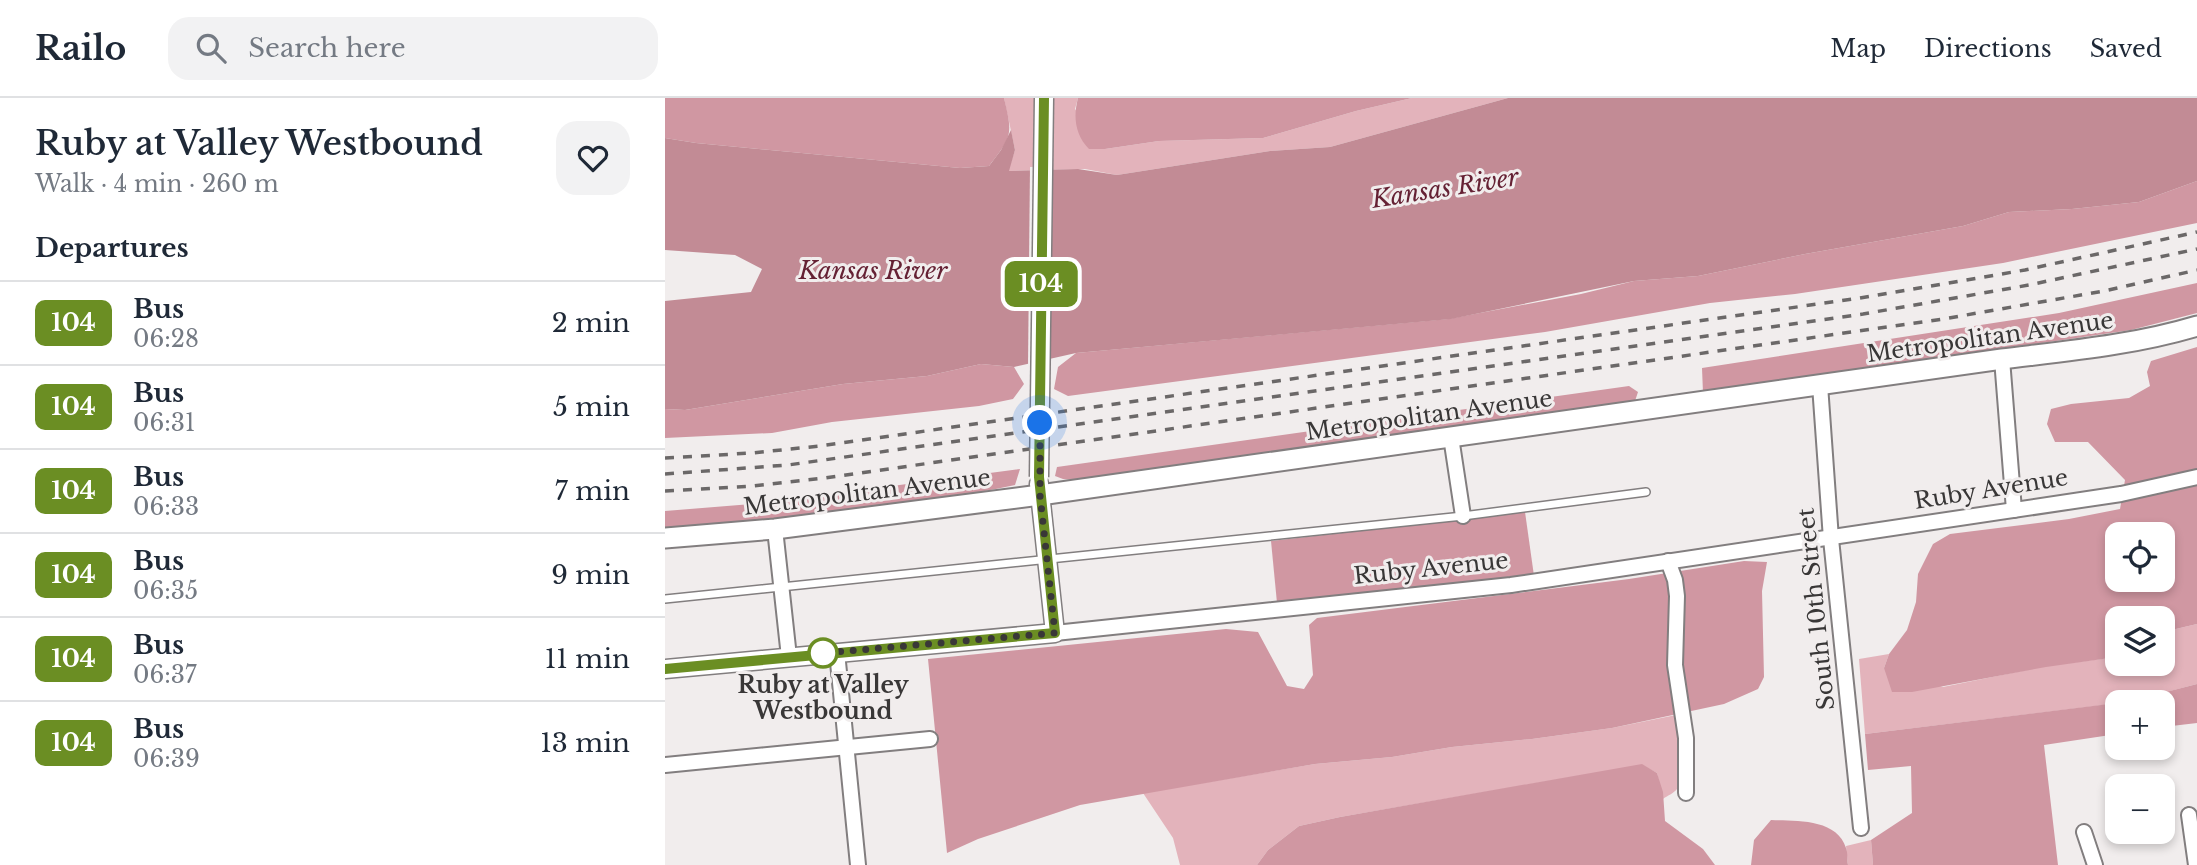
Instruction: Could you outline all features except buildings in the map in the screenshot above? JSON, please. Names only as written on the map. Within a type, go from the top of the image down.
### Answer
[{"type":"main road","name":"Metropolitan Avenue","points":[[665,538],[775,529],[1039,486],[1451,436],[1820,385],[2161,337],[2197,326]]},
{"type":"street","points":[[1044,98],[1039,486],[1055,633]]},
{"type":"street","points":[[2001,359],[2014,510]]},
{"type":"street","name":"South 10th Street","points":[[1820,385],[1831,539],[1861,828]]},
{"type":"street","points":[[1451,436],[1463,516]]},
{"type":"street","name":"Ruby Avenue","points":[[665,669],[1055,633],[1489,588],[2121,494],[2197,477]]},
{"type":"street","points":[[775,529],[789,657]]},
{"type":"street","points":[[1668,561],[1677,596],[1675,665],[1686,738],[1686,793]]},
{"type":"street","points":[[837,652],[858,865]]},
{"type":"street","points":[[665,765],[930,739]]},
{"type":"street","points":[[2189,815],[2196,865]]},
{"type":"street","points":[[2084,832],[2095,865]]},
{"type":"lane","points":[[665,599],[1463,516],[1646,492]]},
{"type":"shaded area","points":[[665,98],[1004,98],[1009,135],[989,166],[960,168],[696,143],[665,138]]},
{"type":"shaded area","points":[[1004,98],[1078,98],[1075,109],[1105,149],[1159,141],[1263,138],[1412,98],[1508,98],[1330,147],[1270,151],[1117,175],[1085,169],[1008,171],[1015,150]]},
{"type":"shaded area","points":[[1078,98],[1412,98],[1263,138],[1159,141],[1089,149],[1076,125]]},
{"type":"shaded area","points":[[2197,181],[2197,223],[2003,263],[1795,294],[1710,303],[1545,332],[1068,396],[1054,389],[1058,367],[1076,353],[1448,319],[1581,294],[1634,281],[1698,276],[1963,226],[2009,212],[2139,202]]},
{"type":"shaded area","points":[[2197,283],[2197,313],[2131,330],[1703,393],[1702,368],[2059,313]]},
{"type":"shaded area","points":[[2197,347],[2197,624],[2175,629],[2175,606],[2105,606],[2105,659],[1912,692],[1892,692],[1884,668],[1889,654],[1907,630],[1916,602],[1918,574],[1933,544],[1950,534],[2069,519],[2120,509],[2125,480],[2088,442],[2055,442],[2047,424],[2051,409],[2071,404],[2129,398],[2150,386],[2147,372],[2151,361]]},
{"type":"shaded area","points":[[981,364],[1014,367],[1024,384],[1013,399],[979,406],[832,422],[772,433],[665,438],[665,409],[685,410],[843,384],[927,376]]},
{"type":"shaded area","points":[[1629,386],[1638,392],[1635,401],[1073,480],[1055,476],[1057,467]]},
{"type":"shaded area","points":[[1020,469],[1015,485],[928,501],[665,529],[665,511],[764,503]]},
{"type":"shaded area","points":[[1525,512],[1534,576],[1277,603],[1271,541]]},
{"type":"shaded area","points":[[1744,561],[1767,562],[1762,591],[1764,677],[1758,689],[1724,704],[1612,728],[1392,757],[1315,764],[1080,805],[978,839],[947,853],[928,659],[1226,629],[1258,632],[1287,686],[1304,689],[1313,675],[1309,625],[1317,618],[1629,579]]},
{"type":"shaded area","points":[[2197,624],[2197,684],[2174,690],[2105,690],[2105,705],[1865,734],[1859,659],[1889,654],[1884,668],[1943,687],[2046,666],[2105,659],[2105,676],[2175,676],[2175,629]]},
{"type":"shaded area","points":[[2197,684],[2197,723],[2175,726],[2174,690]]},
{"type":"shaded area","points":[[2105,704],[2105,736],[2044,745],[2058,865],[1873,865],[1871,840],[1912,813],[1911,766],[1868,770],[1865,734]]},
{"type":"shaded area","points":[[1676,715],[1681,741],[1682,774],[1677,789],[1663,799],[1657,773],[1642,765],[1299,826],[1268,850],[1257,865],[1180,865],[1173,838],[1143,793],[1315,764],[1532,739],[1612,728]]},
{"type":"shaded area","points":[[1642,764],[1657,773],[1663,792],[1665,821],[1703,849],[1715,865],[1257,865],[1268,850],[1299,826]]},
{"type":"shaded area","points":[[1771,820],[1803,821],[1834,831],[1846,848],[1848,865],[1751,865],[1754,840]]},
{"type":"shaded area","points":[[1871,840],[1873,865],[1848,865],[1846,846]]},
{"type":"water","name":"Kansas River","points":[[1508,98],[2197,98],[2197,181],[2139,202],[2009,212],[1963,226],[1698,276],[1634,281],[1451,319],[1076,353],[1014,367],[981,364],[927,376],[843,384],[685,410],[665,409],[665,301],[751,292],[762,269],[735,255],[665,250],[665,138],[960,168],[989,166],[1011,130],[1015,150],[1009,171],[1078,169],[1117,175],[1270,151],[1330,147]]},
{"type":"pier","points":[[1052,166],[1049,362],[1028,368],[1030,167]]},
{"type":"railway","points":[[665,458],[820,446],[1860,298],[2025,270],[2197,232]]},
{"type":"railway","points":[[665,474],[788,465],[1863,314],[2029,285],[2197,249]]},
{"type":"railway","points":[[665,491],[753,486],[825,478],[1943,319],[2104,291],[2197,270]]},
{"type":"bus line","name":"104","points":[[665,669],[1055,633],[1039,477],[1044,98]]},
{"type":"place","name":"Ruby at Valley Westbound","points":[[823,653]]},
{"type":"route","points":[[823,653],[813,654],[1055,633],[1040,495],[1040,423]]}]
